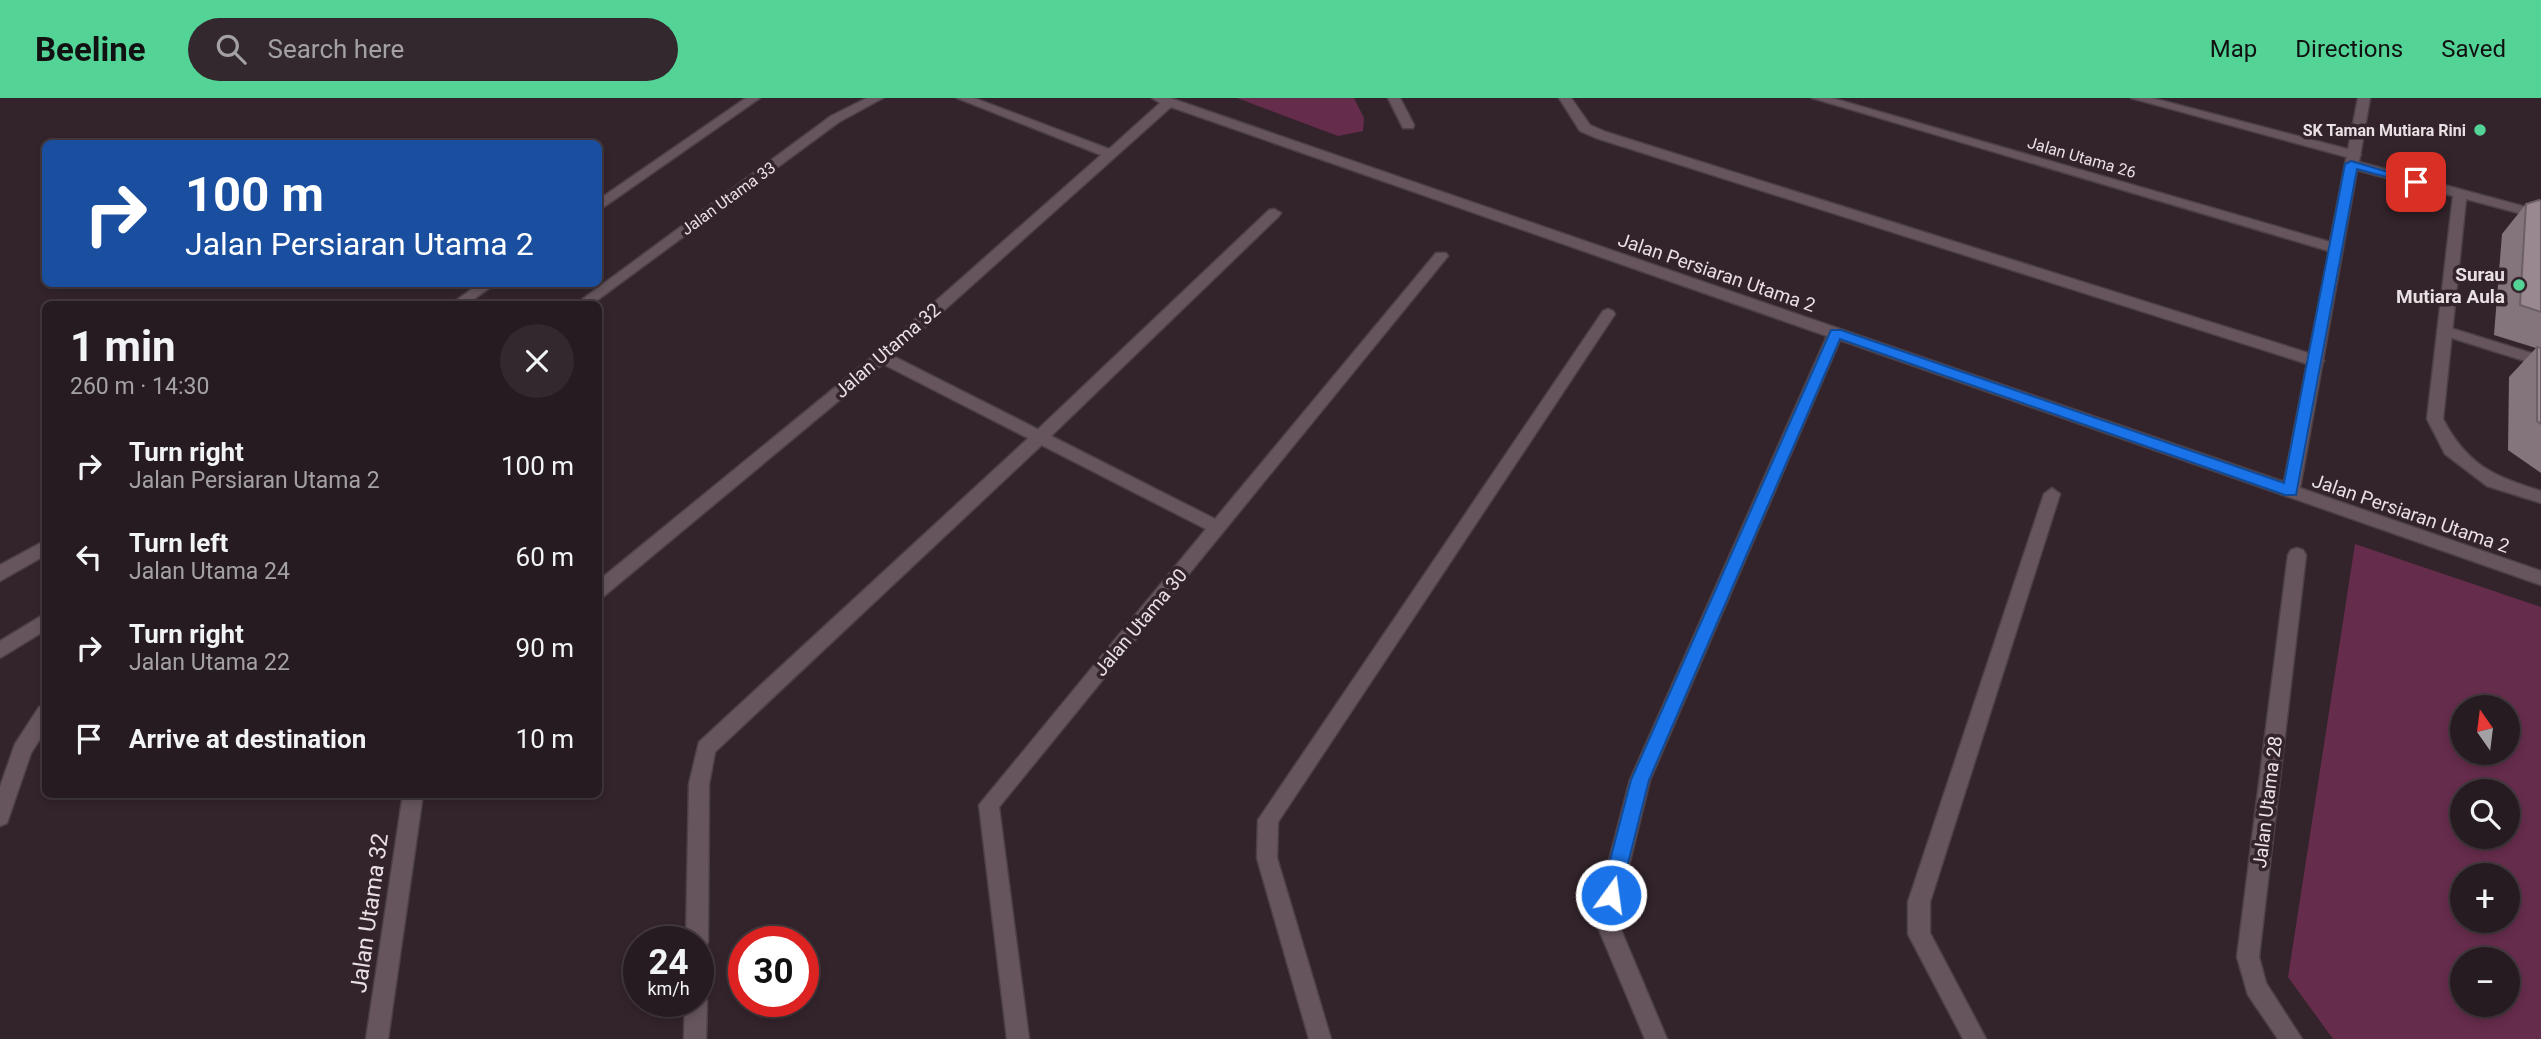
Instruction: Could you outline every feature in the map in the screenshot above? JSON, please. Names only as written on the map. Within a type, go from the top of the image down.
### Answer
[{"type":"street","points":[[602,204],[754,98]]},
{"type":"street","name":"Jalan Utama 33","points":[[587,301],[835,119],[877,98]]},
{"type":"street","points":[[963,98],[1108,153]]},
{"type":"street","points":[[1394,98],[1408,125]]},
{"type":"street","points":[[1565,98],[1585,128],[1601,135],[2316,361]]},
{"type":"street","name":"Jalan Utama 26","points":[[1818,98],[2336,249]]},
{"type":"street","points":[[2137,98],[2353,160],[2460,194],[2541,215]]},
{"type":"street","points":[[2291,491],[2364,98]]},
{"type":"street","name":"Jalan Utama 32","points":[[602,588],[882,357],[1163,100]]},
{"type":"street","name":"Jalan Persiaran Utama 2","points":[[1163,100],[2541,578]]},
{"type":"street","points":[[2460,194],[2435,419],[2451,450],[2493,482],[2541,498]]},
{"type":"street","points":[[697,926],[699,784],[706,748],[1040,437],[1275,213]]},
{"type":"street","name":"Jalan Utama 30","points":[[1018,1039],[989,805],[1441,256]]},
{"type":"street","points":[[462,301],[484,287]]},
{"type":"street","points":[[1320,1039],[1267,858],[1268,820],[1608,314]]},
{"type":"street","points":[[2444,331],[2541,361]]},
{"type":"street","points":[[1656,1039],[1605,918],[1640,780],[1836,333]]},
{"type":"street","points":[[882,357],[1218,528]]},
{"type":"street","points":[[1975,1039],[1919,934],[1919,902],[2052,494]]},
{"type":"street","points":[[0,574],[42,548]]},
{"type":"street","name":"Jalan Utama 28","points":[[2291,1039],[2256,988],[2248,957],[2297,555]]},
{"type":"street","points":[[0,651],[42,623]]},
{"type":"street","points":[[0,817],[22,750],[42,719]]},
{"type":"street","name":"Jalan Utama 32","points":[[377,1039],[412,798]]},
{"type":"street","points":[[695,1039],[696,1017]]},
{"type":"shaded area","points":[[1237,98],[1354,98],[1364,118],[1363,131],[1338,136]]},
{"type":"shaded area","points":[[2355,544],[2541,607],[2541,1039],[2333,1039],[2288,977]]},
{"type":"building","points":[[2539,200],[2541,312],[2520,305],[2526,204]]},
{"type":"building","points":[[2537,347],[2541,348],[2541,424],[2537,421]]},
{"type":"place","name":"SK Taman Mutiara Rini","points":[[2480,130]]},
{"type":"place","name":"Surau Mutiara Aula","points":[[2519,285]]},
{"type":"route","points":[[1611,895],[1640,780],[1836,333],[2291,491],[2351,164],[2416,182]]}]
